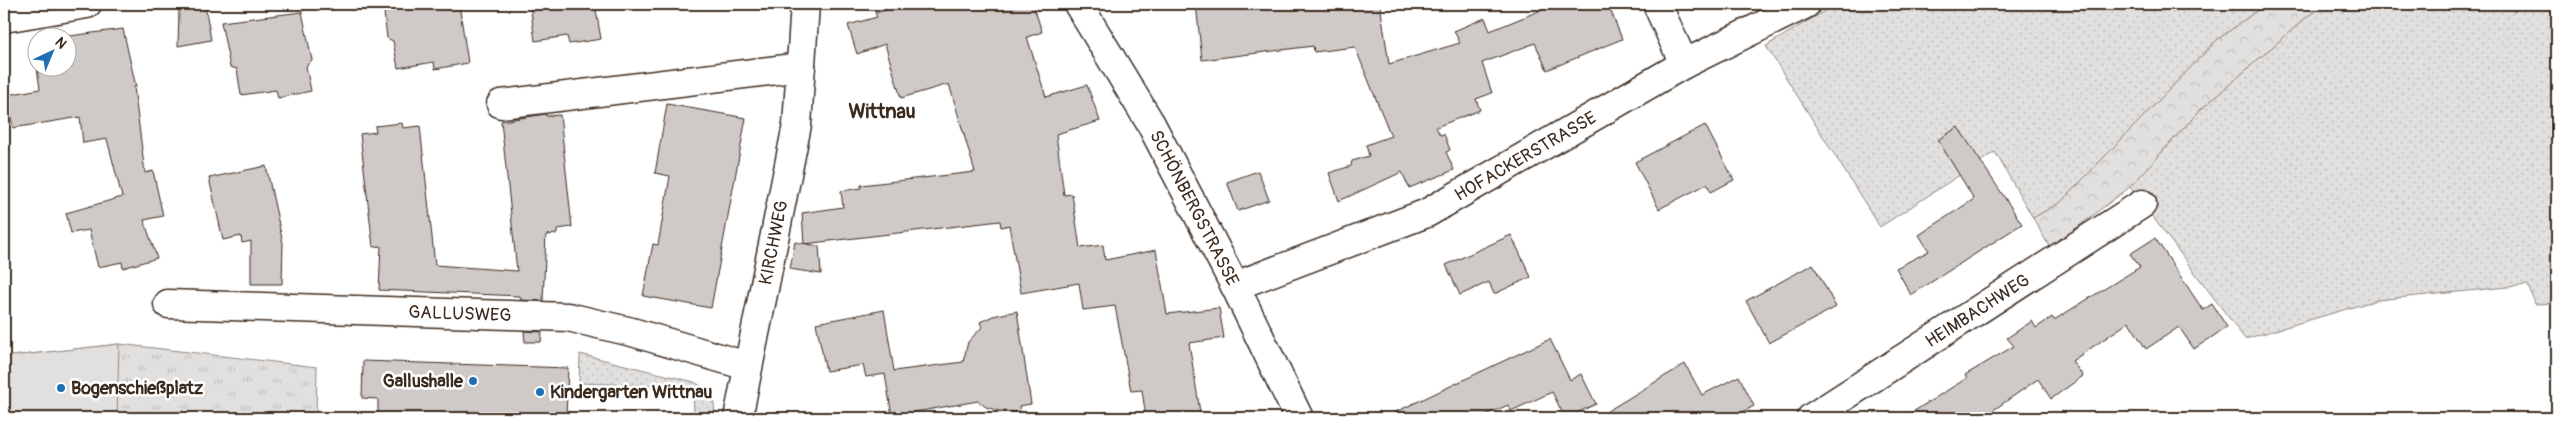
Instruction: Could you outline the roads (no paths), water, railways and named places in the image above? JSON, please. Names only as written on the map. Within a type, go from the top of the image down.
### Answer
[{"type":"street","points":[[4,18],[87,4]]},
{"type":"street","name":"KIRCHWEG","points":[[738,418],[797,125],[806,4]]},
{"type":"street","name":"SCHÖNBERGSTRASSE","points":[[1078,4],[1151,124],[1235,286],[1299,418]]},
{"type":"street","points":[[1657,4],[1684,64]]},
{"type":"street","name":"HOFACKERSTRASSE","points":[[1235,286],[1427,213],[1684,64],[1806,4]]},
{"type":"street","points":[[501,104],[801,67]]},
{"type":"street","name":"HEIMBACHWEG","points":[[1811,418],[2142,204]]},
{"type":"street","name":"GALLUSWEG","points":[[168,304],[568,317],[632,332],[747,366]]},
{"type":"place","name":"Gallushalle","points":[[473,381]]},
{"type":"place","name":"Bogenschießplatz","points":[[61,388]]},
{"type":"place","name":"Kindergarten Wittnau","points":[[540,392]]},
{"type":"district","name":"Wittnau","points":[[882,111]]}]
